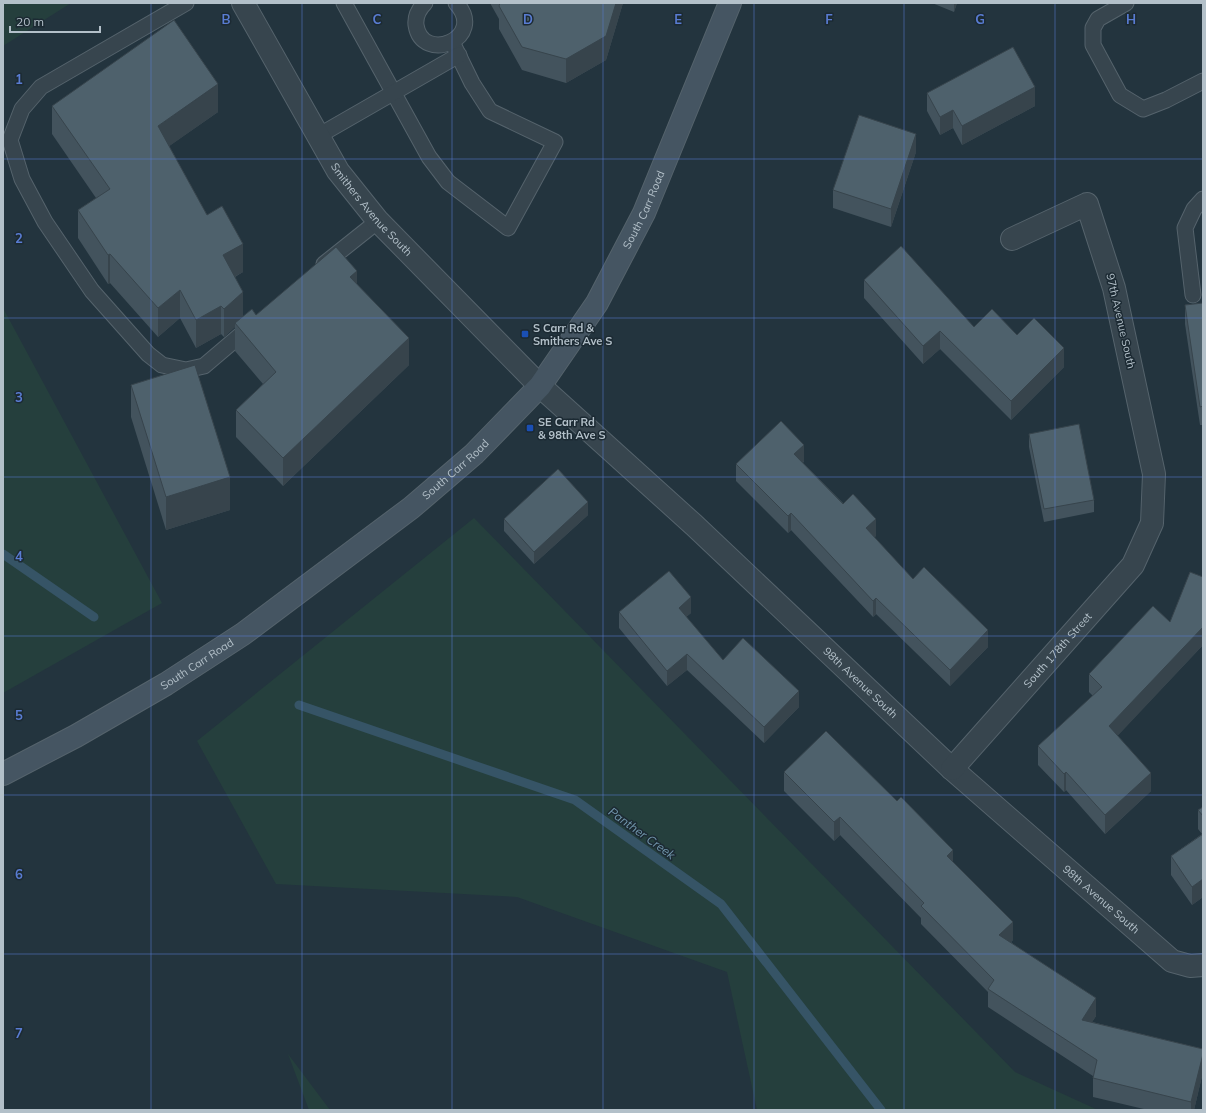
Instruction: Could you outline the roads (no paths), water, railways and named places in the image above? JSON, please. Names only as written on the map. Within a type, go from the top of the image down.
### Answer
[{"type":"main road","name":"South Carr Road","points":[[3,774],[76,736],[166,684],[243,634],[411,508],[474,454],[540,386],[597,304],[644,213],[730,3]]},
{"type":"street","name":"Smithers Avenue South","points":[[244,3],[338,171],[378,221],[540,386]]},
{"type":"street","name":"97th Avenue South","points":[[1012,239],[1087,204],[1114,288],[1154,474],[1152,523]]},
{"type":"street","name":"98th Avenue South","points":[[540,386],[694,525],[952,769],[1172,961],[1197,965]]},
{"type":"street","name":"South 178th Street","points":[[952,769],[1133,565],[1152,523]]},
{"type":"lane","points":[[186,3],[41,87],[22,109],[10,140],[22,179],[44,222],[87,285],[148,354],[162,365],[186,370],[204,366],[263,315]]},
{"type":"lane","points":[[344,3],[429,156],[448,182],[508,228],[555,142],[490,111],[472,83],[455,48],[429,43],[422,38],[416,23],[417,14],[425,3]]},
{"type":"lane","points":[[318,136],[393,92],[455,48],[463,30],[464,23],[464,16],[456,3]]},
{"type":"lane","points":[[1126,3],[1098,19],[1093,28],[1093,45],[1120,95],[1143,110],[1203,81]]},
{"type":"lane","points":[[1193,295],[1185,228],[1194,209],[1203,198]]},
{"type":"lane","points":[[310,275],[378,221]]},
{"type":"waterway","name":"Panther Creek","points":[[3,554],[94,617]]},
{"type":"waterway","name":"Panther Creek","points":[[299,705],[575,800],[721,904],[881,1110]]},
{"type":"place","name":"S Carr Rd & Smithers Ave S","points":[[525,334]]},
{"type":"place","name":"SE Carr Rd & 98th Ave S","points":[[530,428]]}]
